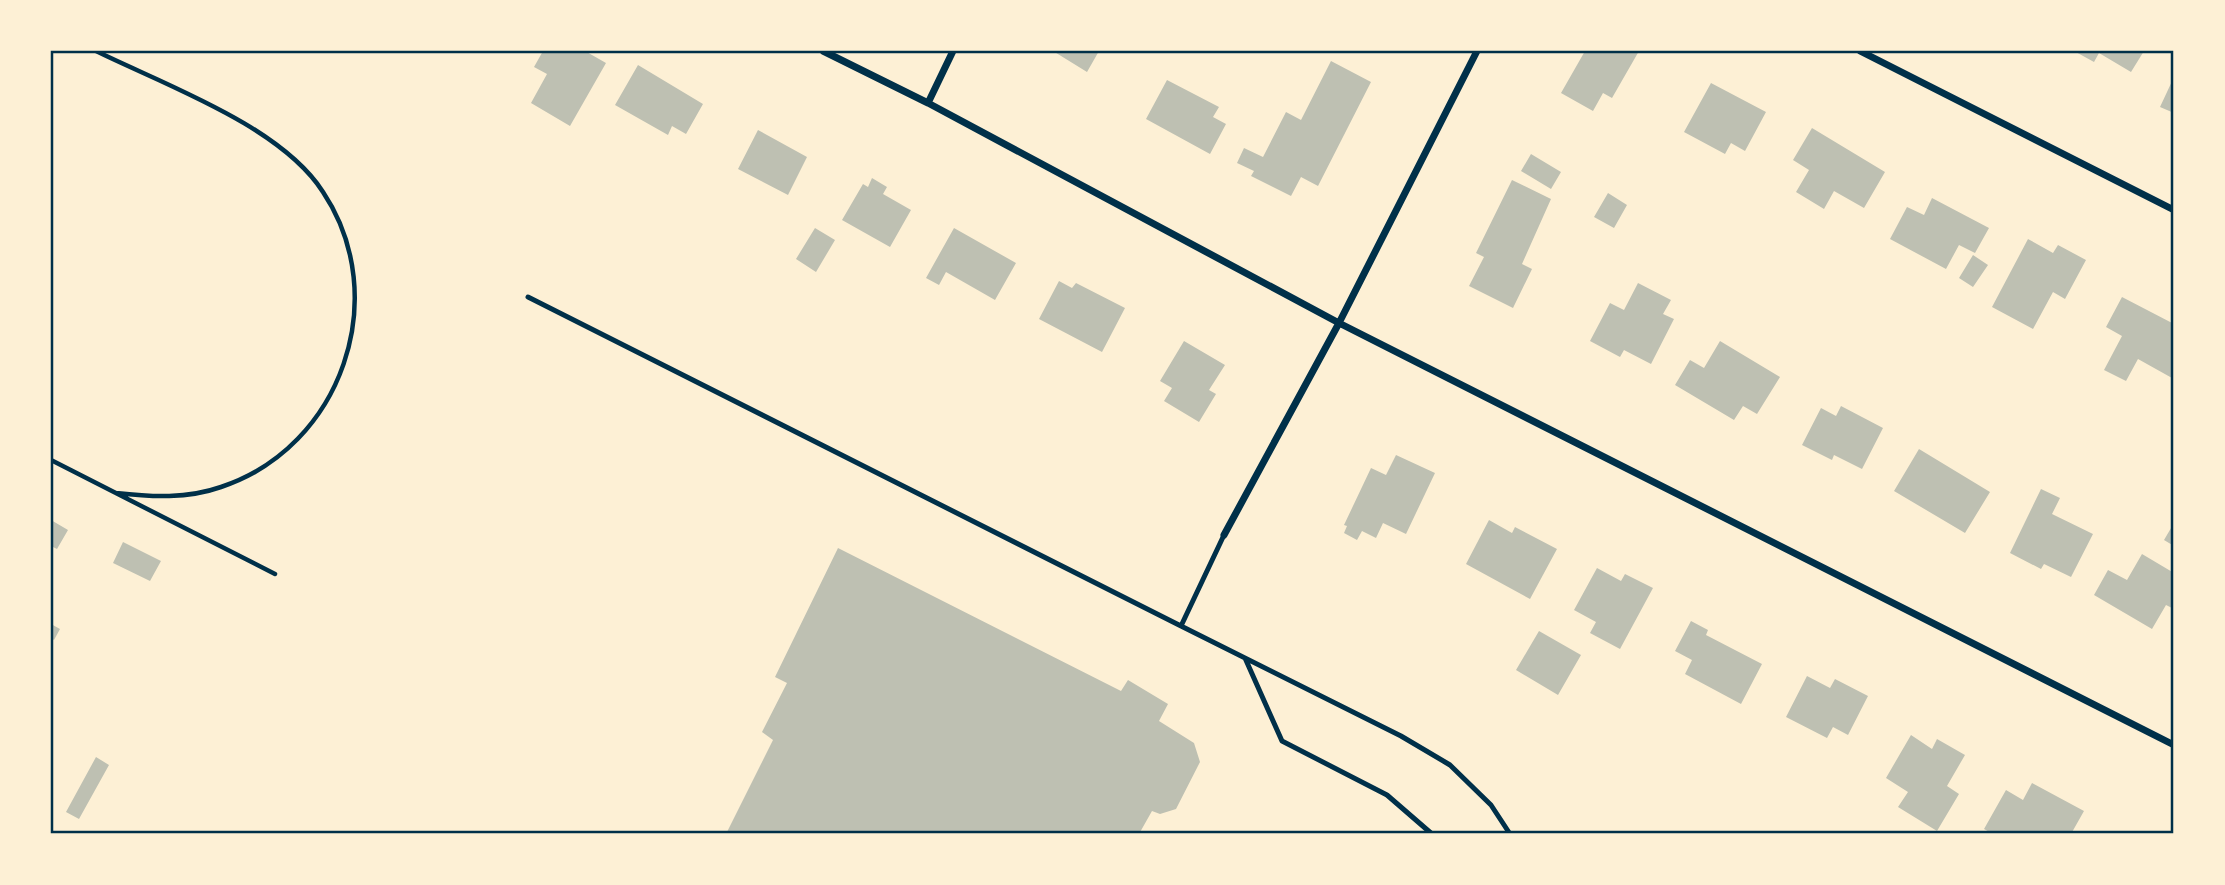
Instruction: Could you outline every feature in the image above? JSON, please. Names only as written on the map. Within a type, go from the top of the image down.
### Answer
[{"type":"street","points":[[823,51],[928,103],[1339,323],[2174,745]]},
{"type":"street","points":[[928,103],[953,51]]},
{"type":"street","points":[[1224,536],[1339,323],[1478,51]]},
{"type":"street","points":[[1860,51],[2174,210]]},
{"type":"lane","points":[[528,297],[1401,736],[1450,765],[1491,805],[1510,834]]},
{"type":"lane","points":[[1181,626],[1224,536]]},
{"type":"lane","points":[[1245,658],[1282,741],[1387,795],[1432,834]]},
{"type":"path","points":[[96,51],[250,127],[285,149],[323,191],[345,234],[357,290],[353,338],[335,390],[304,433],[263,468],[221,487],[183,496],[116,493]]},
{"type":"path","points":[[51,460],[275,574]]},
{"type":"building","points":[[543,51],[585,51],[606,63],[570,126],[531,103],[547,74],[534,67]]},
{"type":"building","points":[[1053,51],[1099,51],[1087,72]]},
{"type":"building","points":[[1585,51],[1639,51],[1612,98],[1603,93],[1593,111],[1561,93]]},
{"type":"building","points":[[2074,51],[2144,51],[2131,72],[2099,53],[2094,62]]},
{"type":"building","points":[[1331,61],[1371,82],[1318,186],[1301,177],[1291,196],[1251,176],[1254,171],[1237,163],[1244,148],[1263,157],[1286,112],[1301,120]]},
{"type":"building","points":[[638,65],[703,104],[686,134],[672,126],[668,135],[615,105]]},
{"type":"building","points":[[2174,77],[2174,113],[2160,107]]},
{"type":"building","points":[[1167,80],[1219,107],[1213,117],[1226,124],[1210,154],[1146,119]]},
{"type":"building","points":[[1711,83],[1766,112],[1745,151],[1731,143],[1725,154],[1684,132]]},
{"type":"building","points":[[1812,128],[1885,172],[1864,208],[1834,191],[1824,209],[1796,192],[1809,170],[1793,160]]},
{"type":"building","points":[[758,130],[807,157],[788,195],[738,169]]},
{"type":"building","points":[[1531,154],[1561,172],[1551,189],[1521,171]]},
{"type":"building","points":[[872,178],[887,187],[883,194],[911,210],[890,247],[842,220],[863,184],[868,187]]},
{"type":"building","points":[[1512,180],[1551,199],[1522,264],[1532,269],[1513,308],[1469,286],[1484,257],[1476,253]]},
{"type":"building","points":[[1608,193],[1627,205],[1614,228],[1594,217]]},
{"type":"building","points":[[1932,198],[1989,228],[1975,253],[1959,245],[1946,269],[1890,239],[1907,207],[1924,215]]},
{"type":"building","points":[[815,228],[835,240],[816,272],[796,259]]},
{"type":"building","points":[[954,228],[1016,263],[995,300],[946,272],[939,285],[926,278]]},
{"type":"building","points":[[2028,239],[2053,253],[2058,245],[2086,260],[2065,299],[2053,292],[2033,329],[1992,307]]},
{"type":"building","points":[[1973,255],[1988,265],[1973,287],[1959,278]]},
{"type":"building","points":[[1059,281],[1072,288],[1076,283],[1125,308],[1102,352],[1039,319]]},
{"type":"building","points":[[1638,283],[1671,300],[1663,314],[1674,319],[1651,364],[1624,350],[1620,357],[1590,341],[1610,303],[1624,310]]},
{"type":"building","points":[[2122,297],[2174,324],[2172,378],[2138,359],[2126,381],[2104,370],[2122,336],[2106,327]]},
{"type":"building","points":[[1184,341],[1225,365],[1209,390],[1216,394],[1199,422],[1164,401],[1172,388],[1160,381]]},
{"type":"building","points":[[1720,341],[1780,377],[1757,414],[1743,406],[1734,420],[1675,385],[1690,360],[1704,368]]},
{"type":"building","points":[[1841,406],[1883,428],[1862,469],[1834,455],[1832,460],[1802,445],[1821,408],[1836,416]]},
{"type":"building","points":[[1919,449],[1990,492],[1965,533],[1894,491]]},
{"type":"building","points":[[1396,455],[1435,473],[1406,534],[1383,523],[1376,538],[1362,531],[1357,540],[1344,533],[1347,526],[1344,525],[1371,468],[1386,475]]},
{"type":"building","points":[[2041,489],[2060,498],[2052,514],[2093,534],[2071,577],[2044,564],[2041,569],[2010,553]]},
{"type":"building","points":[[51,520],[68,530],[57,549],[51,546]]},
{"type":"building","points":[[1489,520],[1512,533],[1515,527],[1557,549],[1530,599],[1466,564]]},
{"type":"building","points":[[2174,523],[2174,546],[2164,540]]},
{"type":"building","points":[[123,542],[161,561],[150,581],[113,563]]},
{"type":"building","points":[[838,548],[1121,691],[1128,680],[1168,704],[1159,721],[1194,743],[1200,762],[1176,809],[1160,814],[1152,811],[1139,834],[726,834],[773,740],[762,732],[787,683],[775,677]]},
{"type":"building","points":[[2142,554],[2174,573],[2174,609],[2166,605],[2152,629],[2094,595],[2108,570],[2127,580]]},
{"type":"building","points":[[1597,568],[1621,581],[1625,574],[1653,588],[1620,649],[1590,633],[1596,622],[1574,610]]},
{"type":"building","points":[[1691,621],[1708,630],[1706,635],[1762,664],[1741,704],[1685,674],[1692,660],[1675,651]]},
{"type":"building","points":[[51,624],[60,629],[54,640],[51,638]]},
{"type":"building","points":[[1539,631],[1581,655],[1558,695],[1516,670]]},
{"type":"building","points":[[1807,676],[1830,688],[1835,679],[1868,696],[1848,735],[1833,727],[1827,738],[1786,717]]},
{"type":"building","points":[[1911,735],[1932,749],[1937,739],[1965,755],[1947,786],[1959,794],[1937,831],[1898,807],[1908,792],[1886,778]]},
{"type":"building","points":[[96,757],[109,765],[79,819],[66,812]]},
{"type":"building","points":[[2032,783],[2084,811],[2071,834],[1993,834],[1984,829],[2006,790],[2023,800]]}]
